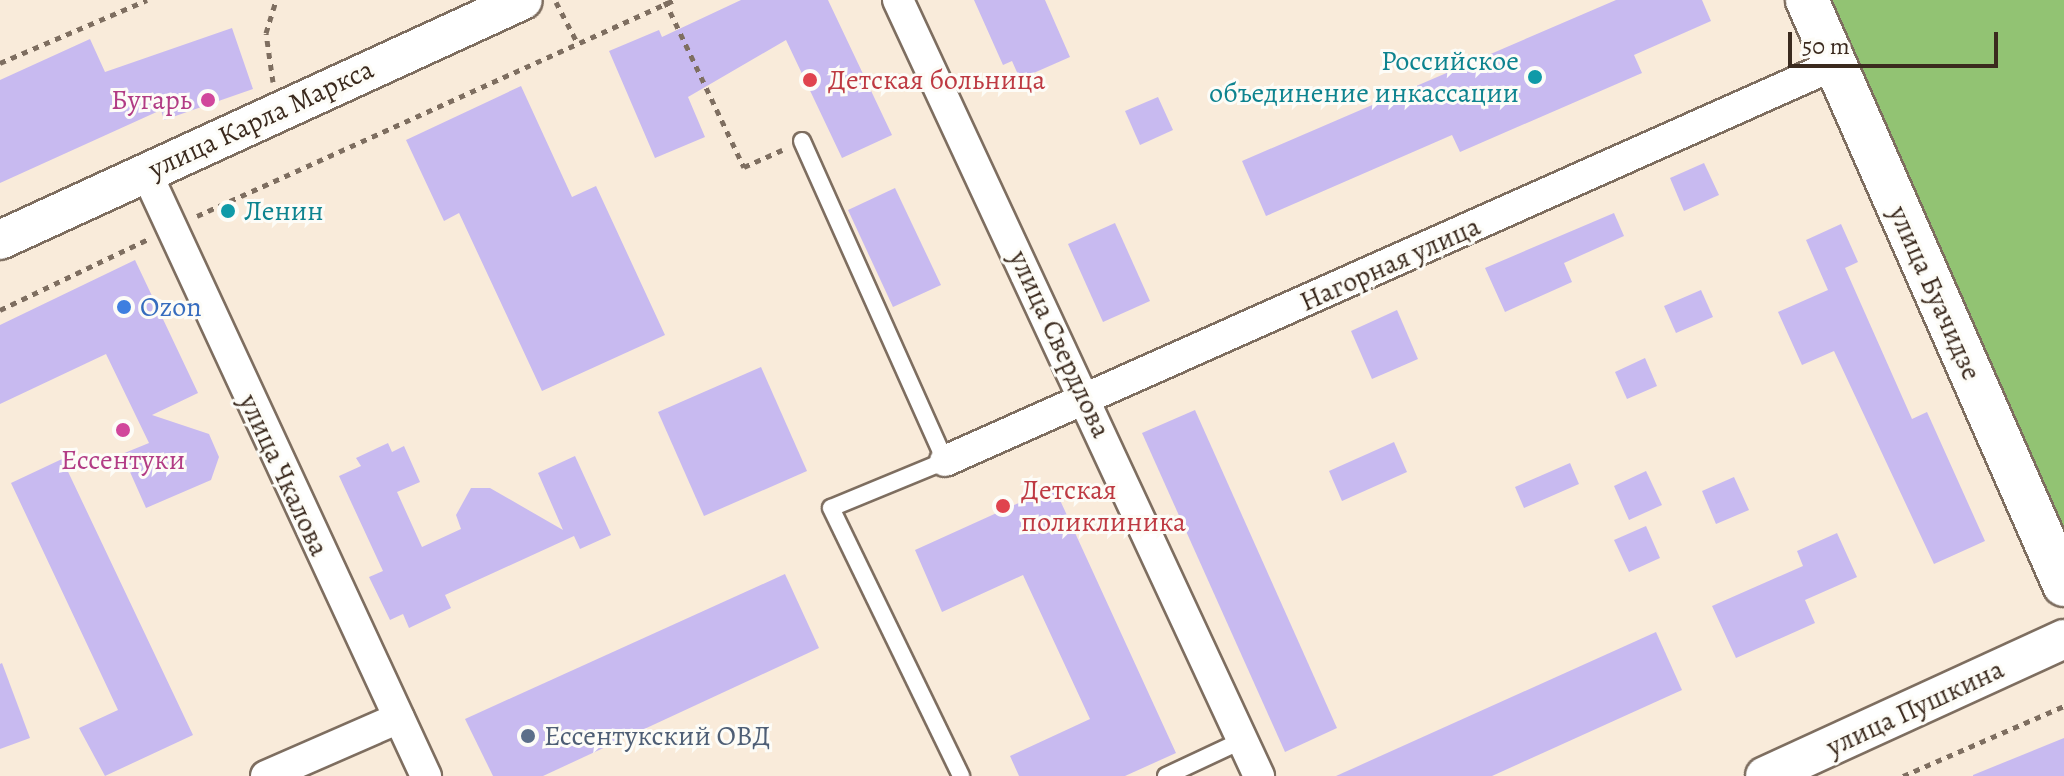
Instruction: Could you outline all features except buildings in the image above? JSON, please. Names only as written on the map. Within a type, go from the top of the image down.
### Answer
[{"type":"main road","name":"улица Буачидзе","points":[[1807,0],[2064,585]]},
{"type":"street","name":"улица Карла Маркса","points":[[0,240],[523,0]]},
{"type":"street","name":"улица Свердлова","points":[[898,0],[1087,400],[1259,776]]},
{"type":"street","name":"Нагорная улица","points":[[945,461],[1834,65]]},
{"type":"street","name":"улица Чкалова","points":[[146,172],[167,230],[426,776]]},
{"type":"street","name":"улица Пушкина","points":[[1765,776],[2064,639]]},
{"type":"street","points":[[266,776],[399,718]]},
{"type":"lane","points":[[802,141],[945,461],[831,508],[961,776]]},
{"type":"lane","points":[[1166,776],[1243,740]]},
{"type":"path","points":[[0,63],[147,0]]},
{"type":"path","points":[[276,0],[266,33],[282,110]]},
{"type":"path","points":[[556,0],[578,44]]},
{"type":"path","points":[[0,310],[167,230],[674,0]]},
{"type":"path","points":[[666,2],[744,167],[802,141]]},
{"type":"path","points":[[1903,776],[2064,706]]},
{"type":"green space","points":[[1822,0],[2064,0],[2064,530]]},
{"type":"place","name":"Российское объединение инкассации","points":[[1535,77]]},
{"type":"place","name":"Детская больница","points":[[810,80]]},
{"type":"place","name":"Бугарь","points":[[208,100]]},
{"type":"place","name":"Ленин","points":[[228,211]]},
{"type":"place","name":"Ozon","points":[[124,307]]},
{"type":"place","name":"Ессентуки","points":[[123,430]]},
{"type":"place","name":"Детская поликлиника","points":[[1003,506]]},
{"type":"place","name":"Ессентукский ОВД","points":[[528,736]]}]
